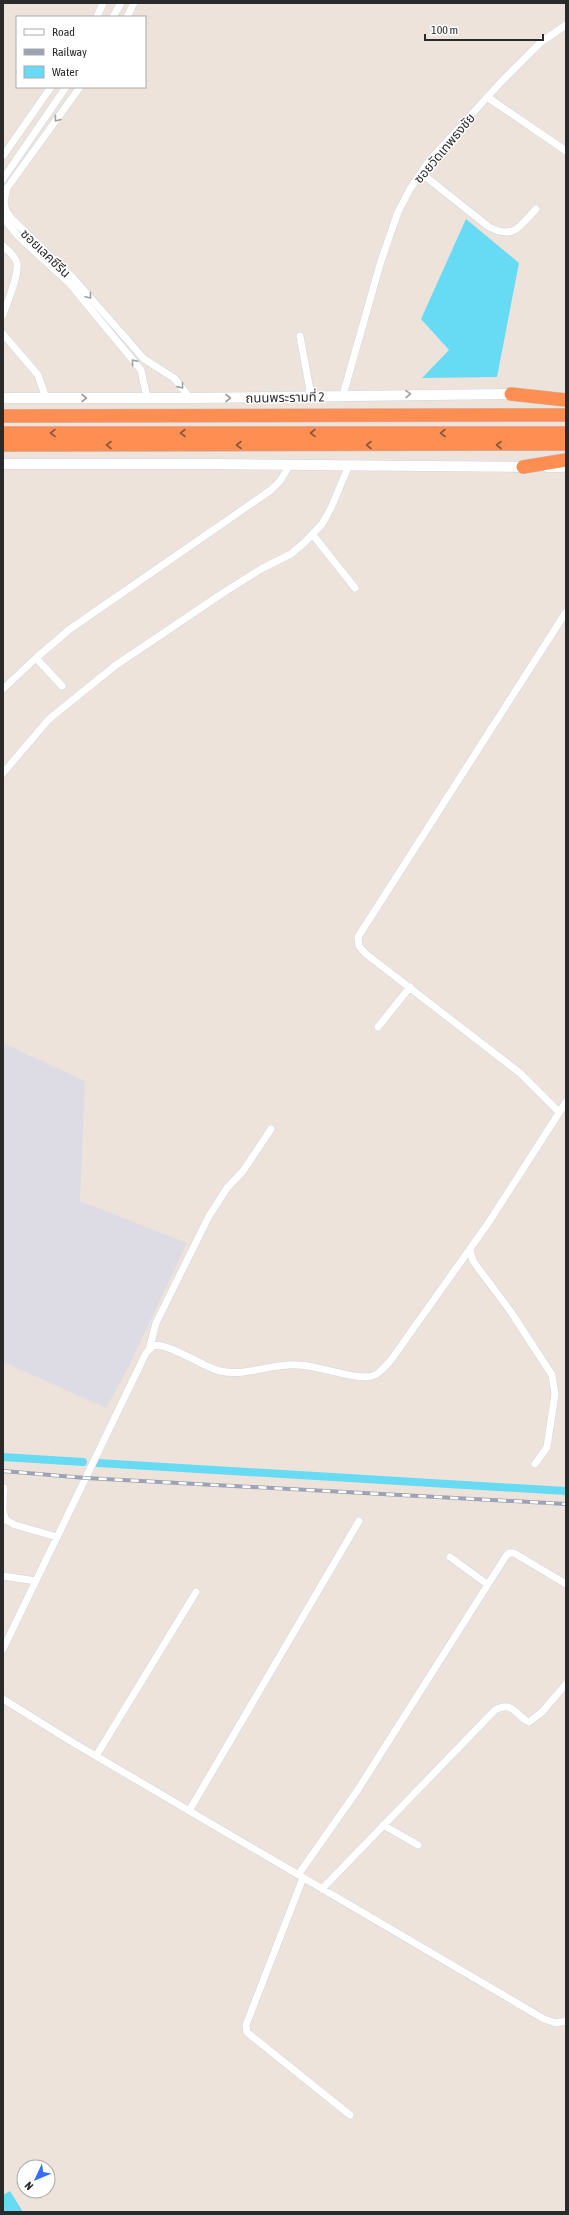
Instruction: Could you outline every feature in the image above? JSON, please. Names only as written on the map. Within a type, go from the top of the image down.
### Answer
[{"type":"highway","points":[[511,394],[566,400]]},
{"type":"highway","points":[[525,418],[566,410]]},
{"type":"highway","points":[[3,416],[566,417]]},
{"type":"highway","name":"ถนนพระรามที่ 2","points":[[3,416],[566,417]]},
{"type":"highway","points":[[3,433],[566,433]]},
{"type":"highway","points":[[524,444],[566,451]]},
{"type":"highway","points":[[3,445],[566,444]]},
{"type":"highway","points":[[523,467],[566,460]]},
{"type":"main road","name":"ถนนพระรามที่ 2","points":[[3,398],[307,397],[343,395],[566,393]]},
{"type":"main road","points":[[3,464],[349,465],[566,468]]},
{"type":"street","points":[[96,16],[103,3]]},
{"type":"street","points":[[114,16],[121,3]]},
{"type":"street","points":[[128,16],[134,3]]},
{"type":"street","name":"ซอยวัดเทพธงชัย","points":[[343,395],[383,254],[403,202],[421,173],[446,142],[487,97],[541,42],[566,25]]},
{"type":"street","points":[[3,156],[50,88]]},
{"type":"street","points":[[3,180],[65,88]]},
{"type":"street","name":"ซอยเลคซีรีน","points":[[79,88],[15,176],[5,195],[6,211],[20,228],[72,281],[144,359],[174,378],[190,398]]},
{"type":"street","points":[[487,97],[566,151]]},
{"type":"street","points":[[7,172],[15,176]]},
{"type":"street","points":[[421,173],[489,227],[499,232],[512,232],[518,228],[536,209]]},
{"type":"street","name":"ซอยเลคซีรีน","points":[[3,218],[19,237],[72,281],[141,370],[147,398]]},
{"type":"street","points":[[3,246],[15,257],[17,267],[3,315]]},
{"type":"street","points":[[3,334],[38,376],[46,398]]},
{"type":"street","points":[[300,336],[310,390],[307,397]]},
{"type":"street","points":[[3,689],[70,629],[271,490],[280,481],[290,465]]},
{"type":"street","points":[[3,773],[49,719],[116,665],[226,591],[261,569],[291,554],[313,535],[331,508],[349,465]]},
{"type":"street","points":[[313,535],[355,588]]},
{"type":"street","points":[[559,1112],[520,1073],[366,954],[359,946],[358,937],[566,612]]},
{"type":"street","points":[[36,658],[62,686]]},
{"type":"street","points":[[378,1027],[410,987]]},
{"type":"street","points":[[149,1350],[157,1345],[164,1346],[220,1371],[237,1373],[297,1364],[367,1377],[374,1376],[391,1360],[470,1250],[566,1102]]},
{"type":"street","points":[[3,1649],[149,1350],[156,1323],[209,1216],[227,1188],[243,1171],[271,1129]]},
{"type":"street","points":[[470,1250],[473,1261],[511,1312],[552,1375],[556,1394],[547,1447],[535,1464]]},
{"type":"street","points":[[4,1488],[3,1510],[6,1520],[15,1525],[57,1537]]},
{"type":"street","points":[[189,1811],[359,1521]]},
{"type":"street","points":[[350,2115],[247,2032],[246,2025],[248,2016],[300,1877],[357,1791],[506,1556],[509,1553],[514,1553],[566,1584]]},
{"type":"street","points":[[450,1557],[487,1584]]},
{"type":"street","points":[[3,1576],[36,1581]]},
{"type":"street","points":[[96,1756],[196,1592]]},
{"type":"street","points":[[322,1889],[382,1825],[495,1710],[506,1706],[511,1707],[529,1722],[542,1712],[566,1684]]},
{"type":"street","points":[[3,1698],[96,1756],[544,2019],[556,2023],[566,2021]]},
{"type":"street","points":[[382,1825],[418,1845]]},
{"type":"shaded area","points":[[3,1043],[85,1081],[80,1201],[187,1243],[126,1372],[106,1408],[3,1362]]},
{"type":"water","points":[[466,219],[519,263],[497,377],[422,378],[449,350],[421,319]]},
{"type":"water","points":[[10,2191],[23,2212],[3,2212],[3,2195]]},
{"type":"waterway","points":[[3,1457],[83,1462]]},
{"type":"waterway","points":[[98,1463],[566,1491]]},
{"type":"railway","points":[[3,1471],[86,1478],[566,1504]]}]
